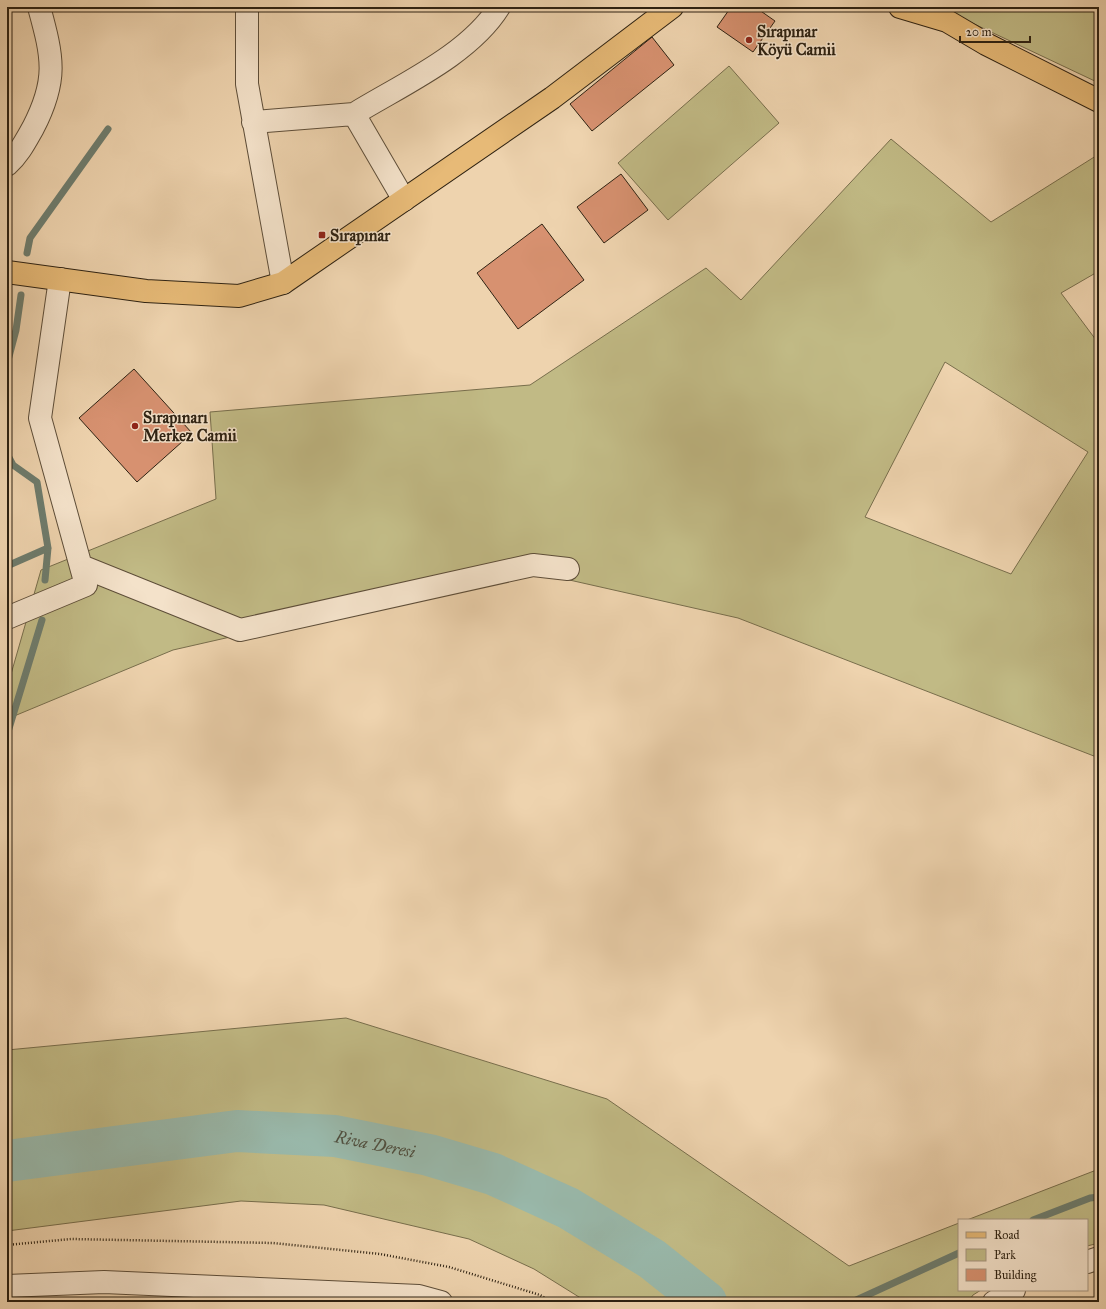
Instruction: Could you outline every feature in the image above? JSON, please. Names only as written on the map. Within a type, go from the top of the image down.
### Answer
[{"type":"main road","points":[[7,272],[146,291],[239,296],[283,283],[552,98],[672,7]]},
{"type":"main road","points":[[900,7],[947,21],[986,44],[1099,101]]},
{"type":"street","points":[[7,165],[19,154],[45,105],[51,78],[51,56],[39,7]]},
{"type":"street","points":[[247,7],[247,84],[283,283]]},
{"type":"street","points":[[253,122],[354,114],[459,51],[493,16],[499,7]]},
{"type":"street","points":[[354,114],[404,200]]},
{"type":"street","points":[[7,618],[86,585],[40,418],[60,279]]},
{"type":"street","points":[[81,566],[240,630],[532,565],[568,569]]},
{"type":"street","points":[[1088,1262],[1099,1258]]},
{"type":"street","points":[[7,1286],[104,1282],[419,1296],[441,1302]]},
{"type":"street","points":[[994,1302],[1012,1291]]},
{"type":"path","points":[[7,1245],[71,1240],[265,1242],[380,1254],[449,1267],[540,1295],[552,1302]]},
{"type":"green space","points":[[942,7],[1099,7],[1099,83],[953,14]]},
{"type":"green space","points":[[729,66],[779,123],[668,220],[618,163]]},
{"type":"green space","points":[[891,139],[991,222],[1099,154],[1099,271],[1061,293],[1099,344],[1099,758],[738,618],[525,570],[173,650],[7,719],[7,688],[41,570],[216,499],[210,412],[530,385],[706,268],[741,300]],"holes":[[[945,362],[1088,452],[1011,574],[865,517]]]},
{"type":"green space","name":"Riva Deresi","points":[[346,1018],[607,1099],[849,1266],[958,1223],[958,1291],[979,1291],[973,1295],[968,1302],[587,1302],[534,1269],[469,1239],[324,1205],[241,1201],[7,1231],[7,1050]]},
{"type":"green space","points":[[1099,1169],[1099,1243],[1088,1246],[1088,1219],[970,1219]]},
{"type":"building","name":"Sırapınar Köyü Camii","points":[[731,7],[755,7],[775,21],[753,52],[717,27]]},
{"type":"building","points":[[652,37],[674,65],[592,131],[570,104]]},
{"type":"building","points":[[621,174],[648,210],[604,243],[577,207]]},
{"type":"building","points":[[542,224],[584,280],[518,329],[477,273]]},
{"type":"building","name":"Sırapınarı Merkez Camii","points":[[134,369],[192,433],[137,482],[79,418]]},
{"type":"waterway","points":[[27,253],[30,238],[108,129]]},
{"type":"waterway","points":[[7,364],[16,330],[21,295]]},
{"type":"waterway","points":[[7,454],[13,465],[37,482],[48,548],[45,580]]},
{"type":"waterway","points":[[7,566],[48,548]]},
{"type":"waterway","points":[[7,735],[42,620]]},
{"type":"waterway","name":"Riva Deresi","points":[[7,1161],[237,1131],[335,1136],[429,1155],[493,1174],[568,1208],[652,1259],[706,1302]]},
{"type":"waterway","points":[[1036,1219],[1090,1198],[1099,1197]]},
{"type":"waterway","points":[[852,1302],[958,1253]]},
{"type":"place","name":"Sırapınar Köyü Camii","points":[[749,40]]},
{"type":"place","name":"Sırapınar","points":[[322,235]]},
{"type":"place","name":"Sırapınarı Merkez Camii","points":[[135,426]]}]
